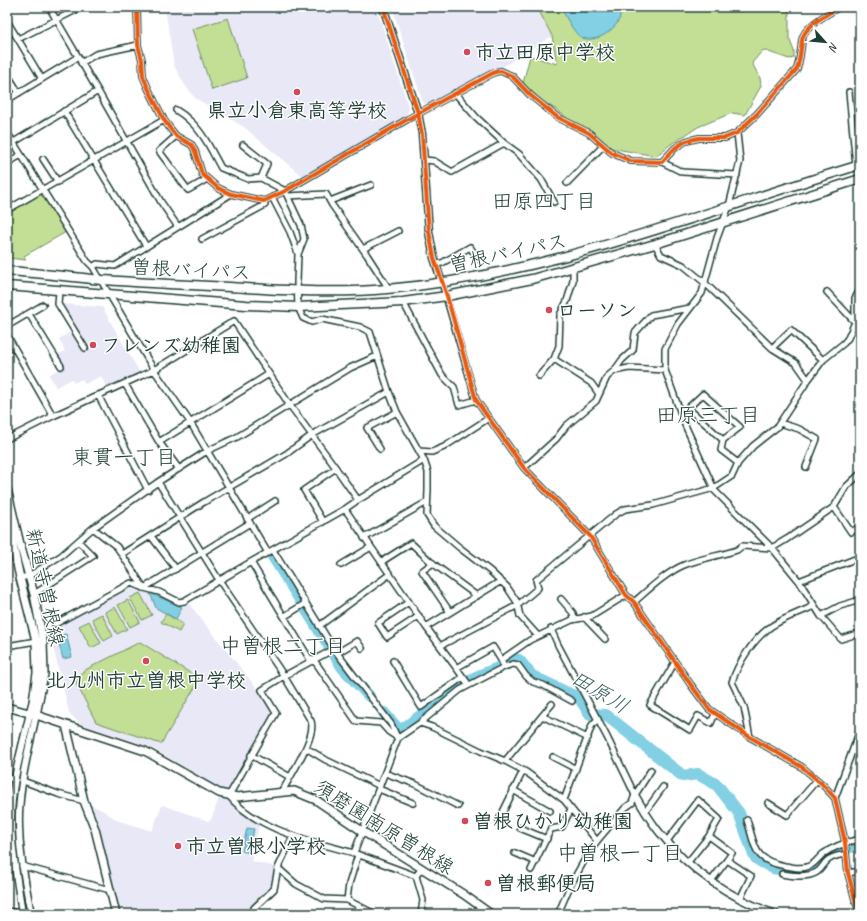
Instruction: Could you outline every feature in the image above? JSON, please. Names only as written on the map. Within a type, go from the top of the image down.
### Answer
[{"type":"highway","name":"曽根バイパス","points":[[7,271],[101,280],[297,291],[348,292],[389,289],[497,273],[571,255],[858,166]]},
{"type":"highway","name":"曽根バイパス","points":[[7,286],[246,305],[298,307],[403,302],[447,296],[532,279],[655,244],[860,180]]},
{"type":"main road","name":"新道寺曽根線","points":[[7,489],[20,578],[36,641],[37,674],[33,714]]},
{"type":"main road","name":"新道寺曽根線","points":[[7,517],[14,545],[29,576],[43,641],[44,674],[33,714]]},
{"type":"main road","name":"須磨園南原曽根線","points":[[7,708],[33,714],[145,751],[219,793],[237,797],[294,791],[316,800],[491,914]]},
{"type":"main road","points":[[66,725],[84,802],[95,829],[116,914]]},
{"type":"street","points":[[49,7],[178,227]]},
{"type":"street","points":[[18,39],[82,7]]},
{"type":"street","points":[[137,7],[138,45],[142,60],[143,76],[164,120],[176,136],[192,145],[202,174],[218,188],[231,194],[264,201],[286,193],[455,93],[495,72],[501,71],[512,76],[530,95],[557,117],[589,133],[612,153],[631,161],[662,162],[682,172],[737,175]]},
{"type":"street","points":[[383,7],[418,114],[425,160],[429,232],[436,264],[447,296],[476,400],[524,468],[590,536],[626,595],[634,602],[705,703],[715,714],[750,738],[802,767],[835,798],[845,842],[848,873],[856,903],[860,911]]},
{"type":"street","points":[[662,162],[675,148],[686,141],[699,138],[726,138],[737,133],[797,69],[802,39],[805,32],[818,20],[839,7]]},
{"type":"street","points":[[7,22],[42,79]]},
{"type":"street","points":[[81,63],[96,54],[138,45]]},
{"type":"street","points":[[7,100],[78,57]]},
{"type":"street","points":[[7,74],[19,93]]},
{"type":"street","points":[[14,142],[98,91]]},
{"type":"street","points":[[848,92],[858,166]]},
{"type":"street","points":[[455,93],[476,117],[504,143],[519,154],[541,179],[554,202]]},
{"type":"street","points":[[176,110],[190,120],[200,132],[221,168],[248,179],[261,178],[286,193],[326,194],[332,206],[363,249],[389,289]]},
{"type":"street","points":[[64,111],[146,246]]},
{"type":"street","points":[[7,210],[164,120]]},
{"type":"street","points":[[7,132],[87,261],[93,267],[154,370],[190,422],[268,553]]},
{"type":"street","points":[[737,133],[740,161],[729,206],[722,222],[708,267],[702,293],[678,324],[665,349],[665,370],[685,425],[714,488],[772,548],[799,581],[821,616],[841,639],[860,633]]},
{"type":"street","points":[[176,136],[159,151],[188,190],[207,179]]},
{"type":"street","points":[[425,160],[434,161],[452,172],[504,143]]},
{"type":"street","points":[[243,145],[267,164],[261,178]]},
{"type":"street","points":[[567,183],[603,146]]},
{"type":"street","points":[[7,163],[22,155]]},
{"type":"street","points":[[43,159],[58,182]]},
{"type":"street","points":[[330,201],[371,184]]},
{"type":"street","points":[[286,193],[301,225],[304,239],[298,254],[297,291],[298,307],[303,318],[312,322],[322,319],[370,332],[389,392],[424,460],[428,472],[426,515],[434,526],[490,571],[507,587],[518,605],[520,616],[538,636]]},
{"type":"street","points":[[93,267],[97,264],[115,266],[231,194]]},
{"type":"street","points":[[272,198],[290,232],[298,254]]},
{"type":"street","points":[[202,239],[265,205],[264,201]]},
{"type":"street","points":[[363,249],[398,231]]},
{"type":"street","points":[[655,244],[661,255],[683,265],[705,283],[772,348],[796,363],[808,380]]},
{"type":"street","points":[[436,264],[442,263],[470,246],[478,259]]},
{"type":"street","points":[[539,376],[554,359],[559,346],[560,315],[567,301],[573,281],[573,268]]},
{"type":"street","points":[[440,646],[518,605],[538,588],[536,580],[616,514],[625,509],[653,504],[714,488],[732,476],[738,463],[752,446],[777,427],[823,360],[848,338],[858,312],[855,298],[860,290]]},
{"type":"street","points":[[59,291],[58,304],[85,348]]},
{"type":"street","points":[[827,292],[855,322]]},
{"type":"street","points":[[403,302],[442,375],[454,387],[460,405],[476,400]]},
{"type":"street","points":[[7,326],[43,305]]},
{"type":"street","points":[[524,468],[556,438],[566,426],[596,401],[607,377],[633,350],[635,333],[651,315],[690,308]]},
{"type":"street","points":[[29,314],[60,366]]},
{"type":"street","points":[[7,439],[53,416],[154,370],[234,321],[289,404],[358,500]]},
{"type":"street","points":[[772,348],[791,330],[823,360]]},
{"type":"street","points":[[7,336],[53,416]]},
{"type":"street","points":[[20,578],[29,576],[62,555],[93,528],[158,482],[207,451],[237,437],[350,368],[377,356]]},
{"type":"street","points":[[554,359],[591,383],[599,394]]},
{"type":"street","points":[[614,371],[629,368],[665,370]]},
{"type":"street","points":[[159,442],[269,374]]},
{"type":"street","points":[[125,384],[159,442],[179,469]]},
{"type":"street","points":[[122,554],[180,517],[286,454],[312,435],[389,392]]},
{"type":"street","points":[[723,440],[688,408],[703,394],[740,427],[723,440],[721,450],[738,463]]},
{"type":"street","points":[[98,395],[148,490]]},
{"type":"street","points":[[380,449],[367,428],[398,412]]},
{"type":"street","points":[[419,451],[432,452],[444,447],[489,418]]},
{"type":"street","points":[[780,423],[799,429],[817,439],[806,467]]},
{"type":"street","points":[[55,624],[131,583],[159,592],[179,602],[184,601],[323,522],[424,460]]},
{"type":"street","points":[[323,522],[304,490],[336,468]]},
{"type":"street","points":[[634,602],[652,586],[682,566],[697,560],[737,550],[742,546],[772,548],[834,507],[846,487],[860,474]]},
{"type":"street","points":[[158,482],[219,580],[284,676],[312,725],[306,748],[282,792]]},
{"type":"street","points":[[144,588],[249,521],[275,501]]},
{"type":"street","points":[[364,538],[427,502]]},
{"type":"street","points":[[834,507],[851,532],[860,527]]},
{"type":"street","points":[[345,509],[426,627],[468,685]]},
{"type":"street","points":[[93,528],[117,547],[144,588]]},
{"type":"street","points":[[151,536],[176,569]]},
{"type":"street","points":[[34,594],[93,556],[78,541]]},
{"type":"street","points":[[381,562],[411,543],[433,563],[477,596]]},
{"type":"street","points":[[341,566],[371,547]]},
{"type":"street","points":[[273,550],[319,626],[390,724],[398,738]]},
{"type":"street","points":[[799,581],[860,557]]},
{"type":"street","points":[[251,562],[310,658],[316,663],[356,721],[381,723],[389,732],[398,738]]},
{"type":"street","points":[[433,563],[422,570],[450,612]]},
{"type":"street","points":[[319,626],[390,574]]},
{"type":"street","points":[[426,627],[501,581]]},
{"type":"street","points":[[501,660],[530,640],[551,629],[574,619],[592,616],[626,595]]},
{"type":"street","points":[[561,599],[573,613],[574,619]]},
{"type":"street","points":[[821,616],[840,606],[860,600]]},
{"type":"street","points":[[409,602],[378,623],[387,637],[419,616]]},
{"type":"street","points":[[285,616],[306,603]]},
{"type":"street","points":[[750,738],[744,707],[732,682],[734,676],[750,647],[758,637],[770,627],[814,606]]},
{"type":"street","points":[[584,617],[605,639]]},
{"type":"street","points":[[551,629],[635,794],[645,812],[667,841],[678,854],[711,881],[740,899],[758,908],[776,914]]},
{"type":"street","points":[[7,646],[36,641]]},
{"type":"street","points":[[362,648],[357,641],[312,660],[262,690],[276,713],[228,795],[236,805],[259,820],[287,834],[356,854],[416,876]]},
{"type":"street","points":[[456,668],[493,647],[504,667]]},
{"type":"street","points":[[393,661],[428,716]]},
{"type":"street","points":[[675,662],[650,705],[690,730],[698,716],[711,723],[715,714]]},
{"type":"street","points":[[347,900],[362,831],[398,738],[420,723],[460,690],[504,667],[513,664],[518,665],[526,676],[533,682],[543,685],[572,701]]},
{"type":"street","points":[[421,707],[463,678]]},
{"type":"street","points":[[505,761],[552,704]]},
{"type":"street","points":[[7,911],[22,914],[11,819],[15,779],[33,714]]},
{"type":"street","points":[[31,914],[22,866],[19,840],[19,813],[22,781],[33,714]]},
{"type":"street","points":[[542,716],[588,738]]},
{"type":"street","points":[[564,800],[592,725],[598,719]]},
{"type":"street","points":[[420,723],[432,727],[505,761],[523,771],[564,800],[597,841]]},
{"type":"street","points":[[835,798],[860,730]]},
{"type":"street","points":[[306,748],[326,760],[413,803]]},
{"type":"street","points":[[251,755],[290,777]]},
{"type":"street","points":[[553,757],[576,769]]},
{"type":"street","points":[[558,914],[570,886],[597,841],[625,808],[632,803],[635,794],[651,770]]},
{"type":"street","points":[[499,820],[523,771]]},
{"type":"street","points":[[385,773],[414,784],[458,806]]},
{"type":"street","points":[[7,778],[15,779]]},
{"type":"street","points":[[768,802],[787,815],[817,780]]},
{"type":"street","points":[[22,781],[84,802]]},
{"type":"street","points":[[645,812],[663,787]]},
{"type":"street","points":[[513,790],[550,811]]},
{"type":"street","points":[[667,841],[698,800],[719,819],[709,836],[688,862]]},
{"type":"street","points":[[531,870],[552,829],[562,827],[571,809]]},
{"type":"street","points":[[747,820],[757,852],[769,862],[797,868],[814,864],[824,853],[845,842],[860,839]]},
{"type":"street","points":[[520,828],[547,839]]},
{"type":"street","points":[[252,914],[254,908],[274,889],[278,868],[293,836]]},
{"type":"street","points":[[709,836],[732,853],[711,881]]},
{"type":"street","points":[[515,853],[536,862]]},
{"type":"street","points":[[782,874],[800,876],[814,873],[828,860],[836,856],[846,854]]},
{"type":"street","points":[[727,860],[751,876],[740,899]]},
{"type":"street","points":[[7,861],[15,863]]},
{"type":"street","points":[[22,866],[110,890]]},
{"type":"street","points":[[278,868],[296,884],[324,899],[347,900],[375,914]]},
{"type":"street","points":[[416,876],[422,868]]},
{"type":"street","points":[[848,873],[860,871]]},
{"type":"street","points":[[416,876],[424,900],[421,914]]},
{"type":"street","points":[[357,914],[359,907]]},
{"type":"street","points":[[631,914],[632,912],[635,914]]},
{"type":"shaded area","name":"県立小倉東高等学校","points":[[165,7],[376,7],[409,109],[404,120],[303,177],[244,127],[195,98],[185,85],[174,66]]},
{"type":"shaded area","name":"市立田原中学校","points":[[392,7],[537,7],[552,36],[501,68],[431,106],[423,103]]},
{"type":"shaded area","name":"フレンズ幼稚園","points":[[61,304],[102,307],[140,373],[107,388],[101,376],[85,384],[82,379],[74,383],[72,379],[56,387],[49,375],[64,366],[57,355],[65,351],[59,339],[76,329]]},
{"type":"shaded area","name":"北九州市立曽根中学校","points":[[131,588],[150,593],[156,608],[176,619],[182,607],[189,604],[259,691],[274,713],[239,770],[230,790],[220,788],[154,749],[81,724],[69,712],[49,630]]},
{"type":"shaded area","name":"市立曽根小学校","points":[[219,798],[226,800],[260,822],[251,861],[276,867],[273,888],[253,906],[249,914],[163,914],[154,911],[117,907],[89,804],[119,821],[152,831],[162,805],[208,821],[211,820]]},
{"type":"green space","points":[[537,7],[789,7],[789,38],[794,51],[794,58],[789,59],[763,50],[752,63],[760,78],[761,86],[745,115],[732,113],[698,127],[671,144],[656,156],[610,148],[594,141],[557,110],[543,102],[523,83],[530,56],[557,64],[552,36]]},
{"type":"green space","points":[[228,18],[247,78],[212,90],[192,29]]},
{"type":"green space","points":[[42,193],[66,232],[24,256],[26,260],[8,258],[7,213]]},
{"type":"green space","points":[[140,593],[152,615],[142,620],[130,598]]},
{"type":"green space","points":[[128,600],[140,622],[130,627],[118,605]]},
{"type":"green space","points":[[115,607],[127,629],[117,634],[105,612]]},
{"type":"green space","points":[[102,614],[113,636],[104,641],[92,619]]},
{"type":"green space","points":[[166,614],[183,624],[179,632],[161,622]]},
{"type":"green space","points":[[89,621],[101,643],[91,648],[79,626]]},
{"type":"green space","points":[[140,642],[200,679],[161,744],[96,722],[76,683],[80,674],[87,669]]},
{"type":"water","points":[[560,7],[620,7],[620,17],[613,28],[602,36],[589,39],[582,38],[572,28]]},
{"type":"water","points":[[150,593],[182,607],[176,619],[156,608]]},
{"type":"water","points":[[66,634],[72,657],[63,659],[57,636]]},
{"type":"water","points":[[247,828],[254,829],[249,853],[242,851]]},
{"type":"waterway","name":"田原川","points":[[272,555],[343,668],[369,696]]},
{"type":"waterway","name":"田原川","points":[[384,713],[400,731],[462,685],[513,660],[519,660],[532,676],[580,699],[590,714],[606,715],[683,776],[698,774],[717,785],[739,813],[753,852],[756,858],[760,861],[773,868],[795,872],[815,870],[828,858],[842,849],[860,845]]},
{"type":"cycle path","points":[[137,7],[138,45],[142,60],[143,76],[164,120],[176,136],[192,145],[202,174],[218,188],[231,194],[264,201],[285,191],[408,119],[495,72],[501,71],[512,76],[530,95],[557,117],[589,133],[612,153],[631,161],[662,162],[675,148],[686,141],[699,138],[725,138],[737,133],[757,114],[797,69],[802,40],[807,30],[817,21],[839,7]]},
{"type":"cycle path","points":[[383,7],[418,113],[422,134],[429,232],[434,258],[447,296],[476,400],[524,468],[590,536],[626,595],[634,602],[709,709],[750,737],[802,767],[822,784],[835,798],[845,842],[848,873],[856,903],[860,911]]},
{"type":"place","name":"市立田原中学校","points":[[467,52]]},
{"type":"place","name":"県立小倉東高等学校","points":[[297,92]]},
{"type":"place","name":"ローソン","points":[[549,310]]},
{"type":"place","name":"フレンズ幼稚園","points":[[93,345]]},
{"type":"place","name":"北九州市立曽根中学校","points":[[146,661]]},
{"type":"place","name":"曽根ひかり幼稚園","points":[[465,821]]},
{"type":"place","name":"市立曽根小学校","points":[[178,846]]},
{"type":"place","name":"曽根郵便局","points":[[488,883]]},
{"type":"district","name":"田原四丁目","points":[[544,201]]},
{"type":"district","name":"田原三丁目","points":[[708,415]]},
{"type":"district","name":"東貫一丁目","points":[[124,457]]},
{"type":"district","name":"中曽根二丁目","points":[[283,646]]},
{"type":"district","name":"中曽根一丁目","points":[[620,853]]}]
